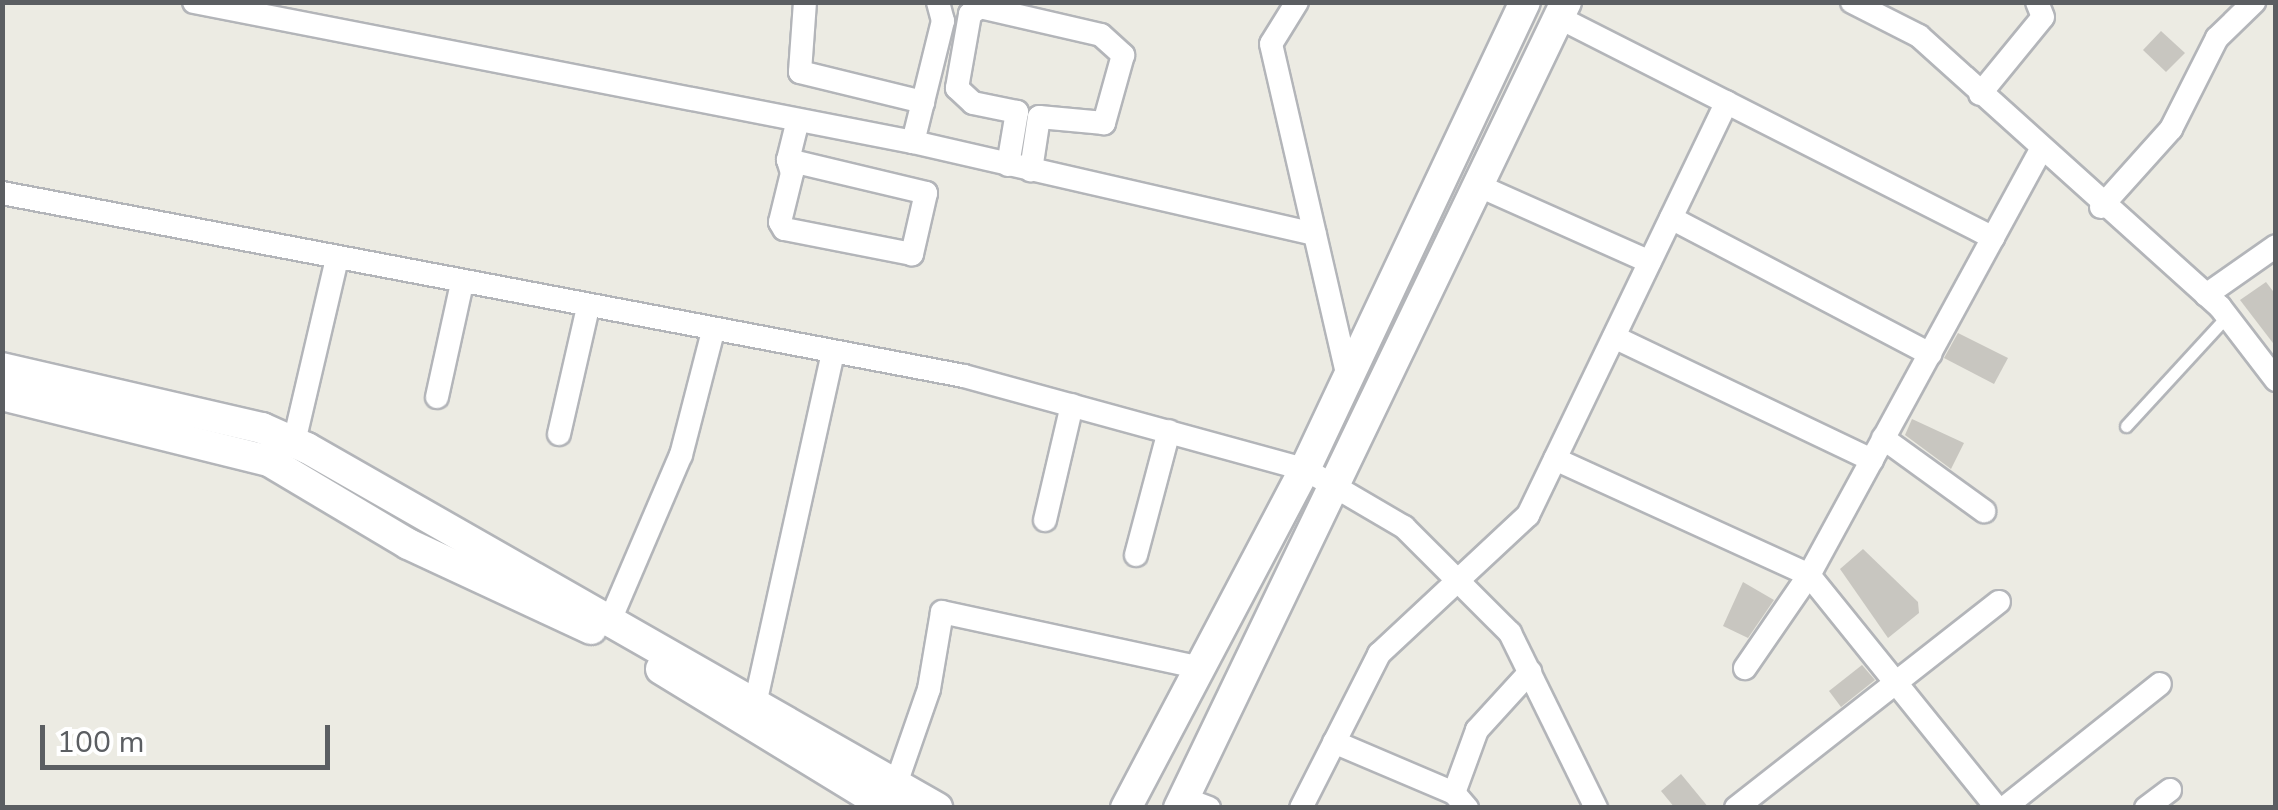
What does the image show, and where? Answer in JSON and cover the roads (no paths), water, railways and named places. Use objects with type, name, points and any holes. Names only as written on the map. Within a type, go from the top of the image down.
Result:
[{"type":"street","points":[[194,2],[913,142],[1315,234]]},
{"type":"street","points":[[805,2],[800,72],[923,102]]},
{"type":"street","points":[[913,142],[943,21],[938,2]]},
{"type":"street","points":[[1298,2],[1271,44],[1348,376]]},
{"type":"street","points":[[1126,808],[1304,468],[1524,2]]},
{"type":"street","points":[[1852,2],[1919,36],[2101,208],[2206,295],[2276,380]]},
{"type":"street","points":[[1980,94],[2043,17],[2037,2]]},
{"type":"street","points":[[2101,208],[2171,129],[2216,38],[2254,2]]},
{"type":"street","points":[[980,7],[1101,35],[1122,49],[1104,123],[1028,114],[973,103],[957,88],[970,14],[980,7]]},
{"type":"street","points":[[1148,766],[1191,798],[1562,10],[1727,102],[1993,238]]},
{"type":"street","points":[[1301,808],[1379,654],[1528,515],[1727,102]]},
{"type":"street","points":[[1020,168],[1028,114]]},
{"type":"street","points":[[788,160],[926,194],[912,254],[784,228],[788,160],[798,120]]},
{"type":"street","points":[[1745,668],[1809,574],[2040,152]]},
{"type":"street","points":[[1478,185],[1650,262]]},
{"type":"street","points":[[2,193],[833,352],[1072,405],[1304,468],[1339,484],[1460,577],[1510,633],[1596,808]]},
{"type":"street","points":[[1671,218],[1930,354]]},
{"type":"street","points":[[2206,295],[2276,246]]},
{"type":"street","points":[[294,442],[336,258]]},
{"type":"street","points":[[437,397],[462,282]]},
{"type":"street","points":[[559,434],[588,306]]},
{"type":"street","points":[[611,618],[681,454],[713,330]]},
{"type":"street","points":[[1614,337],[1872,460]]},
{"type":"street","points":[[756,700],[833,352]]},
{"type":"street","points":[[2,368],[294,442],[756,700],[893,794]]},
{"type":"street","points":[[2,395],[269,461],[408,544],[648,661],[893,794],[936,808]]},
{"type":"street","points":[[1045,520],[1072,405]]},
{"type":"street","points":[[1136,555],[1169,431]]},
{"type":"street","points":[[1884,438],[1984,511]]},
{"type":"street","points":[[1555,459],[1809,574],[1898,688],[2001,808],[2160,684]]},
{"type":"street","points":[[1736,808],[1898,688],[1999,602]]},
{"type":"street","points":[[893,794],[930,689],[942,612],[1201,668]]},
{"type":"street","points":[[1334,742],[1460,800],[1477,730],[1530,672]]},
{"type":"street","points":[[2146,808],[2170,790]]},
{"type":"lane","points":[[2126,426],[2227,316]]}]
